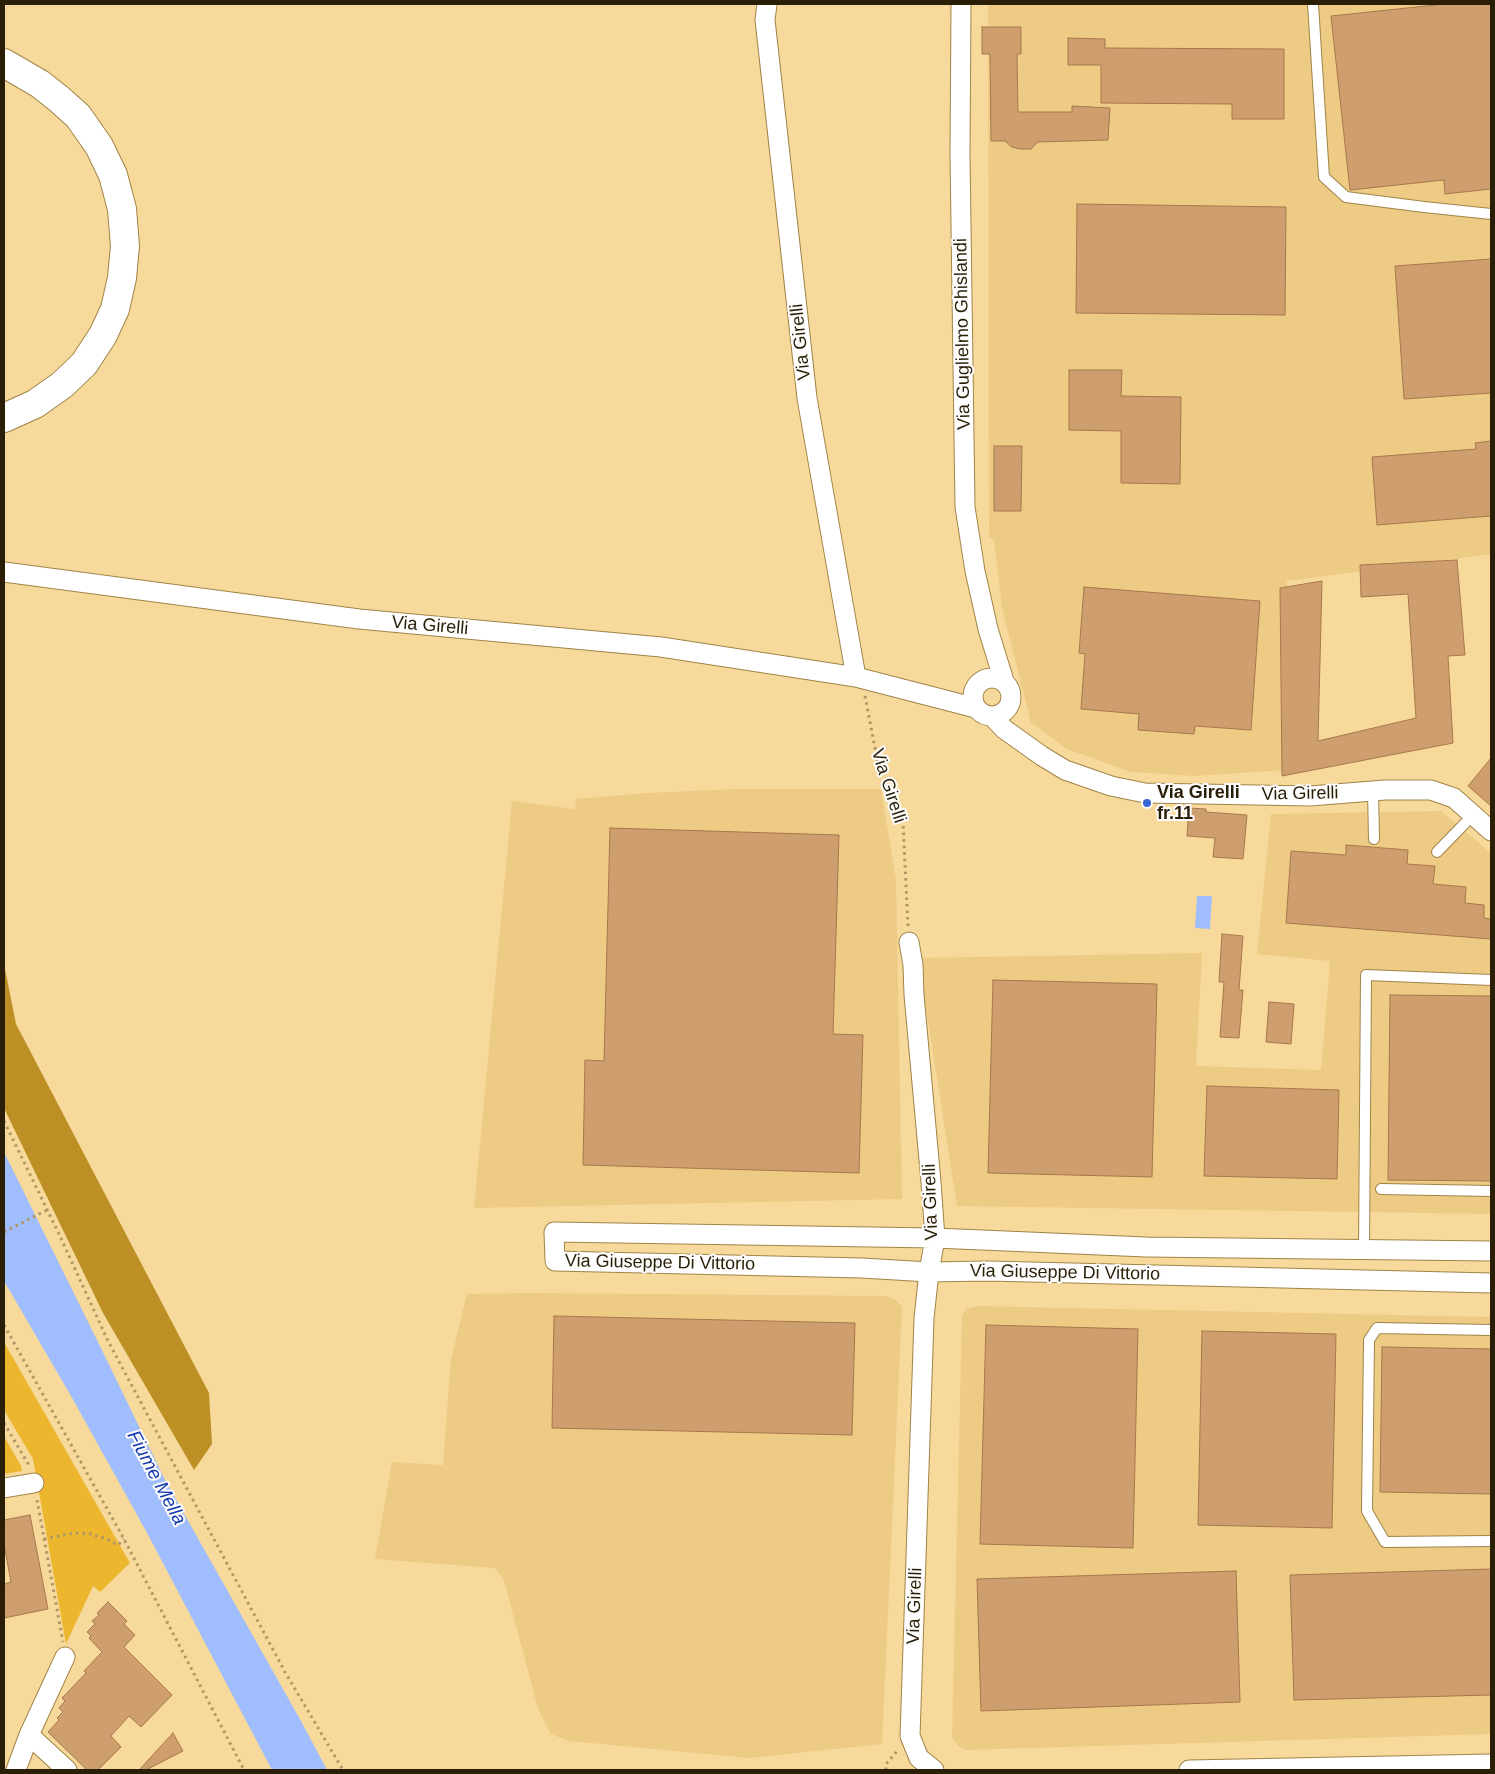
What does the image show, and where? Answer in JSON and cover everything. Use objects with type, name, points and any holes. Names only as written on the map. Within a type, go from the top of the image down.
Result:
[{"type":"highway","points":[[4,63],[40,84],[78,116],[99,146],[113,175],[122,209],[126,246],[122,278],[115,309],[104,335],[84,364],[62,385],[42,399],[4,418]]},
{"type":"highway","points":[[4,76],[40,84]]},
{"type":"street","name":"Via Girelli","points":[[767,4],[765,20],[807,398],[856,677]]},
{"type":"street","name":"Via Guglielmo Ghislandi","points":[[955,4],[961,37]]},
{"type":"street","name":"Via Guglielmo Ghislandi","points":[[961,4],[960,154],[965,507],[975,571],[988,629],[1004,681]]},
{"type":"street","name":"Via Girelli","points":[[4,572],[359,619],[661,647],[856,677],[984,712],[1004,729],[1065,770],[1110,786],[1145,793],[1310,796],[1374,791],[1431,790],[1454,798],[1491,831]]},
{"type":"street","name":"Via Guglielmo Ghislandi","points":[[980,681],[988,629]]},
{"type":"street","points":[[1004,681],[996,678],[987,678],[980,681],[974,690],[973,699],[984,712],[999,716],[1010,705]]},
{"type":"street","name":"Via Girelli","points":[[1004,681],[1012,698],[1010,705],[1017,722],[1042,756]]},
{"type":"street","name":"Via Girelli","points":[[909,942],[913,965],[934,1238],[924,1318],[910,1736],[919,1758],[934,1770]]},
{"type":"street","name":"Via Giuseppe Di Vittorio","points":[[1491,1251],[1146,1248],[934,1238],[554,1232],[555,1261],[862,1268],[929,1272],[988,1270],[1491,1283]]},
{"type":"street","points":[[4,1488],[34,1482]]},
{"type":"street","points":[[16,1770],[29,1735],[65,1656]]},
{"type":"street","points":[[29,1735],[67,1770]]},
{"type":"street","points":[[1189,1770],[1491,1764]]},
{"type":"lane","points":[[1313,4],[1324,177],[1346,197],[1491,214]]},
{"type":"lane","points":[[1374,791],[1374,839]]},
{"type":"lane","points":[[1437,852],[1473,816]]},
{"type":"lane","points":[[1364,1250],[1366,975],[1491,980]]},
{"type":"lane","points":[[1381,1189],[1491,1191]]},
{"type":"lane","points":[[1491,1330],[1377,1328],[1369,1340],[1367,1511],[1385,1542],[1491,1541]]},
{"type":"path","name":"Via Girelli","points":[[856,677],[864,696],[878,763],[897,804],[902,823],[909,942]]},
{"type":"path","points":[[4,1122],[108,1341],[285,1672],[343,1770]]},
{"type":"path","points":[[4,1232],[47,1210]]},
{"type":"path","points":[[4,1325],[124,1539],[244,1770]]},
{"type":"path","points":[[4,1423],[29,1465],[34,1482],[65,1656]]},
{"type":"path","points":[[44,1539],[75,1533],[91,1534],[118,1545],[124,1539]]},
{"type":"shaded area","points":[[988,4],[1491,4],[1491,554],[1287,581],[1286,770],[1194,776],[1131,772],[1067,749],[1031,723],[1002,608],[994,539],[989,538]]},
{"type":"shaded area","points":[[737,789],[881,789],[896,879],[902,1199],[474,1208],[512,801],[575,809],[576,799],[647,793]]},
{"type":"shaded area","points":[[1441,811],[1491,853],[1491,1214],[957,1206],[918,958],[1202,953],[1196,1066],[1321,1070],[1330,961],[1257,954],[1271,814]]},
{"type":"shaded area","points":[[4,964],[16,1024],[209,1393],[212,1444],[194,1470],[103,1313],[4,1108]]},
{"type":"shaded area","points":[[467,1294],[886,1296],[896,1300],[902,1307],[882,1744],[749,1758],[569,1741],[551,1734],[538,1709],[504,1580],[495,1568],[375,1559],[392,1462],[443,1465],[451,1359]]},
{"type":"shaded area","points":[[977,1306],[1491,1317],[1491,1734],[966,1750],[958,1746],[952,1737],[962,1316],[966,1309]]},
{"type":"shaded area","points":[[4,1342],[130,1563],[100,1592],[93,1586],[66,1644],[33,1459],[4,1410]]},
{"type":"shaded area","points":[[4,1436],[21,1466],[22,1471],[4,1474]]},
{"type":"water","points":[[1197,896],[1212,896],[1210,929],[1195,928]]},
{"type":"water","name":"Fiume Mella","points":[[4,1152],[165,1480],[327,1770],[272,1770],[146,1531],[4,1281]]},
{"type":"building","points":[[1445,4],[1491,4],[1491,189],[1445,194],[1444,180],[1350,190],[1331,16]]},
{"type":"building","points":[[982,27],[1021,27],[1021,54],[1017,54],[1018,112],[1072,112],[1072,106],[1110,108],[1108,140],[1038,142],[1031,149],[1012,147],[1005,141],[991,141],[990,54],[982,54]]},
{"type":"building","points":[[1068,38],[1105,39],[1105,48],[1284,49],[1284,119],[1232,119],[1232,104],[1101,103],[1101,65],[1068,65]]},
{"type":"building","points":[[1077,204],[1286,207],[1285,315],[1076,313]]},
{"type":"building","points":[[1491,259],[1491,393],[1404,399],[1395,266]]},
{"type":"building","points":[[1069,370],[1122,370],[1121,396],[1181,397],[1180,484],[1121,483],[1121,431],[1069,430]]},
{"type":"building","points":[[1491,441],[1491,516],[1377,525],[1372,457],[1476,449],[1475,443]]},
{"type":"building","points":[[994,446],[1022,446],[1021,511],[994,511]]},
{"type":"building","points":[[1457,560],[1465,655],[1448,656],[1453,743],[1282,776],[1280,588],[1322,581],[1318,741],[1416,718],[1408,594],[1361,597],[1360,565]]},
{"type":"building","points":[[1084,587],[1260,601],[1251,730],[1195,726],[1194,734],[1138,730],[1139,714],[1081,709],[1085,654],[1079,653]]},
{"type":"building","points":[[1491,758],[1491,806],[1468,786]]},
{"type":"building","points":[[1189,808],[1206,809],[1206,812],[1247,815],[1243,859],[1213,857],[1215,838],[1187,836]]},
{"type":"building","points":[[610,828],[839,835],[833,1034],[863,1035],[859,1173],[583,1165],[585,1060],[604,1061]]},
{"type":"building","points":[[1346,845],[1408,850],[1407,864],[1435,866],[1433,884],[1466,887],[1465,903],[1484,905],[1484,918],[1491,919],[1491,939],[1286,923],[1291,851],[1346,855]]},
{"type":"building","points":[[1222,934],[1243,936],[1239,990],[1243,990],[1239,1038],[1220,1037],[1224,982],[1219,982]]},
{"type":"building","points":[[993,980],[1157,984],[1152,1177],[988,1173]]},
{"type":"building","points":[[1390,995],[1491,996],[1491,1181],[1388,1180]]},
{"type":"building","points":[[1269,1002],[1294,1004],[1291,1044],[1266,1042]]},
{"type":"building","points":[[1207,1086],[1339,1090],[1337,1179],[1204,1176]]},
{"type":"building","points":[[554,1316],[855,1323],[852,1435],[552,1428]]},
{"type":"building","points":[[986,1325],[1138,1329],[1133,1548],[980,1544]]},
{"type":"building","points":[[1202,1331],[1336,1334],[1332,1528],[1198,1525]]},
{"type":"building","points":[[1382,1347],[1491,1349],[1491,1494],[1380,1492]]},
{"type":"building","points":[[30,1515],[48,1609],[4,1618],[4,1584],[11,1582],[4,1544],[4,1520]]},
{"type":"building","points":[[1491,1569],[1491,1695],[1294,1700],[1290,1575]]},
{"type":"building","points":[[1236,1571],[1240,1702],[981,1711],[977,1579]]},
{"type":"building","points":[[108,1602],[127,1621],[124,1624],[135,1635],[124,1647],[172,1695],[141,1727],[129,1716],[111,1736],[121,1747],[98,1770],[87,1770],[48,1732],[59,1720],[57,1718],[63,1712],[59,1708],[65,1701],[62,1698],[86,1673],[84,1671],[102,1652],[89,1638],[91,1636],[87,1632],[95,1624],[92,1621],[99,1615],[97,1613]]},
{"type":"building","points":[[173,1733],[183,1751],[146,1770],[139,1770]]},
{"type":"place","name":"Via Girelli fr.11","points":[[1147,803]]}]
